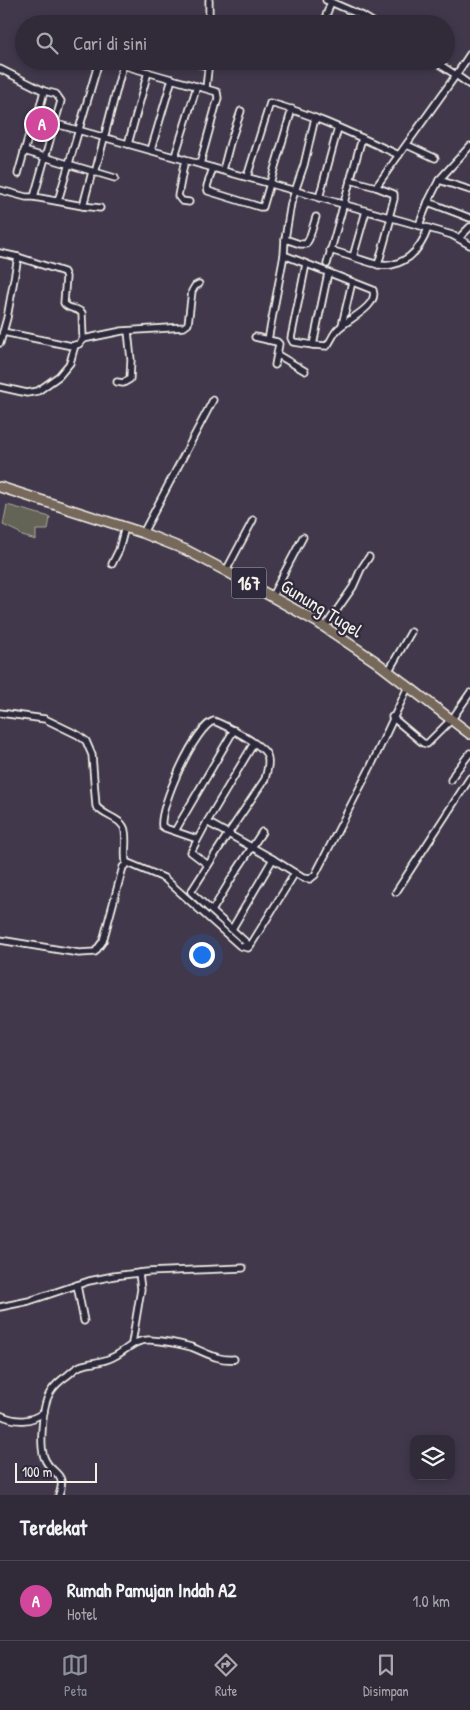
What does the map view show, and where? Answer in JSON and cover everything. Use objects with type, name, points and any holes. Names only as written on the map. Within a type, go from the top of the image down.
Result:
[{"type":"main road","name":"Gunung Tugel","points":[[0,487],[143,532],[186,550],[226,571],[325,628],[408,686],[470,734]]},
{"type":"street","points":[[209,0],[209,15]]},
{"type":"street","points":[[326,15],[329,1],[361,15]]},
{"type":"street","points":[[376,187],[470,54]]},
{"type":"street","points":[[0,69],[44,91],[56,94],[60,98],[55,124],[34,197]]},
{"type":"street","points":[[58,201],[96,70]]},
{"type":"street","points":[[83,206],[104,138],[122,70]]},
{"type":"street","points":[[141,70],[216,91],[218,95],[200,164]]},
{"type":"street","points":[[206,88],[208,70]]},
{"type":"street","points":[[448,70],[470,85]]},
{"type":"street","points":[[128,144],[148,72]]},
{"type":"street","points":[[151,150],[172,79]]},
{"type":"street","points":[[175,156],[197,86]]},
{"type":"street","points":[[18,174],[44,91]]},
{"type":"street","points":[[247,177],[270,103],[315,118],[399,155]]},
{"type":"street","points":[[213,168],[207,186],[208,192],[260,207],[265,205],[292,109]]},
{"type":"street","points":[[223,170],[241,111]]},
{"type":"street","points":[[38,114],[39,118],[78,131],[175,156],[428,228],[459,238],[470,245]]},
{"type":"street","points":[[268,340],[295,191],[304,165],[315,118]]},
{"type":"street","points":[[319,198],[338,128]]},
{"type":"street","points":[[327,264],[362,138]]},
{"type":"street","points":[[407,145],[435,158]]},
{"type":"street","points":[[419,226],[439,180],[470,146]]},
{"type":"street","points":[[24,151],[69,166],[115,178]]},
{"type":"street","points":[[185,159],[178,196],[182,201],[188,202]]},
{"type":"street","points":[[350,180],[394,194],[378,265]]},
{"type":"street","points":[[439,180],[470,190]]},
{"type":"street","points":[[0,190],[26,197],[100,208]]},
{"type":"street","points":[[428,202],[470,218]]},
{"type":"street","points":[[353,257],[366,211]]},
{"type":"street","points":[[285,239],[303,245],[306,244],[316,217]]},
{"type":"street","points":[[459,238],[470,227]]},
{"type":"street","points":[[330,250],[378,265],[393,266],[399,264],[421,246],[428,228]]},
{"type":"street","points":[[0,253],[64,272],[66,277],[64,303],[65,306],[82,312],[84,339]]},
{"type":"street","points":[[284,255],[373,290],[374,299],[369,306],[336,330],[328,346],[293,342],[290,338],[306,264]]},
{"type":"street","points":[[0,343],[7,318],[18,257]]},
{"type":"street","points":[[313,345],[328,273]]},
{"type":"street","points":[[342,325],[352,282]]},
{"type":"street","points":[[3,332],[64,345],[75,345],[84,339],[128,331],[186,326],[188,324],[192,291],[199,284]]},
{"type":"street","points":[[0,316],[7,318]]},
{"type":"street","points":[[117,382],[123,383],[130,379],[131,360],[128,331]]},
{"type":"street","points":[[255,337],[279,344],[275,365]]},
{"type":"street","points":[[0,386],[27,393],[38,391],[59,376],[70,363],[75,345]]},
{"type":"street","points":[[278,355],[305,371]]},
{"type":"street","points":[[143,532],[213,400]]},
{"type":"street","points":[[226,571],[253,520]]},
{"type":"street","points":[[112,564],[119,550],[125,527]]},
{"type":"street","points":[[272,596],[303,538]]},
{"type":"street","points":[[325,628],[353,587],[369,557]]},
{"type":"street","points":[[388,672],[411,632]]},
{"type":"street","points":[[207,822],[307,879],[315,875],[408,686]]},
{"type":"street","points":[[392,718],[425,744],[452,719],[470,693]]},
{"type":"street","points":[[0,713],[45,719],[78,735],[86,741],[92,755],[96,806],[105,815],[122,824],[125,829],[126,863],[123,867],[103,941],[95,952],[78,953],[0,940]]},
{"type":"street","points":[[197,839],[162,826],[162,817],[174,780],[202,730],[210,721],[214,721],[234,730],[266,752],[268,756],[268,770],[265,778],[191,892],[250,946]]},
{"type":"street","points":[[175,831],[234,730]]},
{"type":"street","points":[[208,865],[191,852],[254,743]]},
{"type":"street","points":[[452,780],[455,772],[470,753]]},
{"type":"street","points":[[396,892],[470,778]]},
{"type":"street","points":[[212,911],[251,846],[262,832]]},
{"type":"street","points":[[232,929],[273,859]]},
{"type":"street","points":[[126,863],[134,864],[164,878],[240,946],[245,948],[250,946],[295,873]]},
{"type":"street","points":[[0,1307],[29,1302],[77,1285],[106,1278],[139,1274],[243,1268]]},
{"type":"street","points":[[132,1343],[141,1289],[139,1274]]},
{"type":"street","points":[[77,1285],[84,1322]]},
{"type":"street","points":[[59,1495],[62,1479],[59,1474],[49,1467],[43,1455],[44,1412],[50,1390],[79,1366],[105,1361],[114,1357],[132,1343],[148,1340],[175,1343],[219,1358],[234,1359]]},
{"type":"street","points":[[0,1415],[14,1420],[26,1421],[36,1418],[44,1412]]},
{"type":"green space","points":[[7,505],[50,517],[48,530],[36,530],[36,540],[22,536],[3,525]]},
{"type":"place","name":"Rumah Pamujan Indah A2","points":[[42,124]]}]
